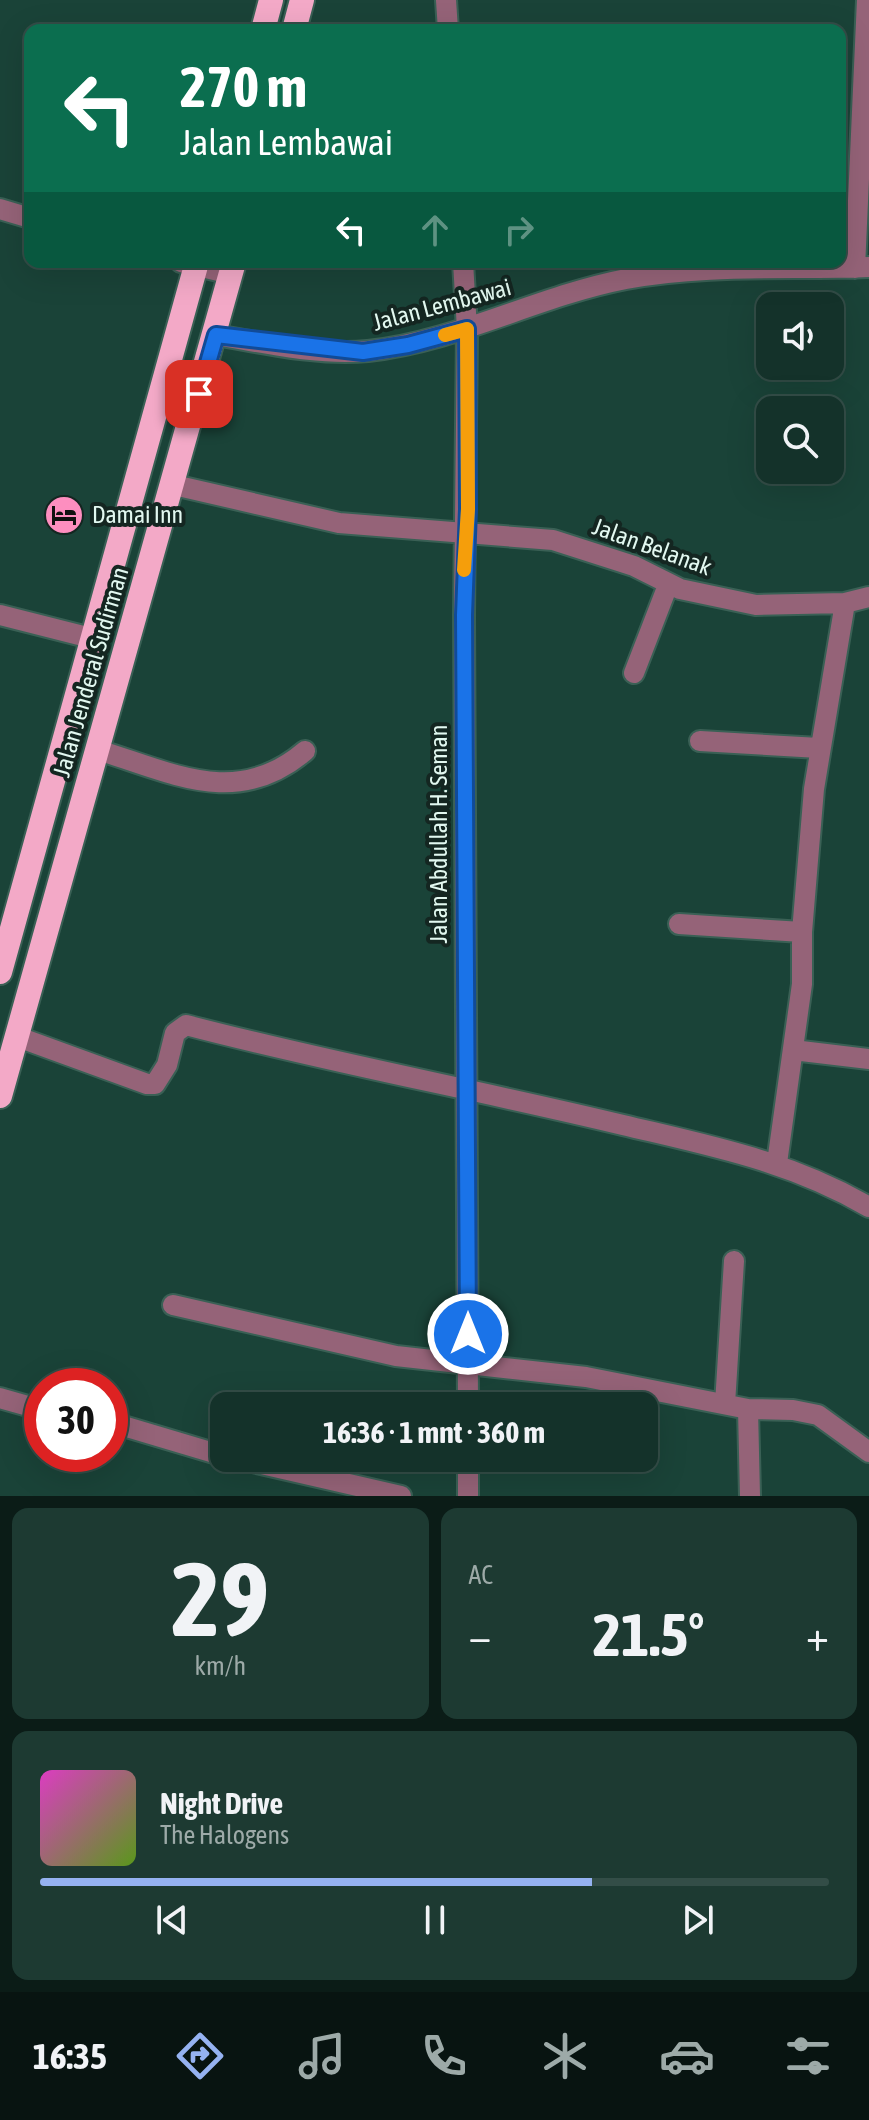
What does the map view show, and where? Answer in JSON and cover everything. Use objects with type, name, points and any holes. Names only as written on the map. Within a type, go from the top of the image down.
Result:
[{"type":"highway","points":[[265,24],[271,0]]},
{"type":"highway","points":[[296,24],[302,0]]},
{"type":"highway","name":"Jalan Jenderal Sudirman","points":[[0,972],[191,268]]},
{"type":"highway","name":"Jalan Jenderal Sudirman","points":[[0,1096],[174,485],[232,268]]},
{"type":"street","points":[[446,0],[448,24]]},
{"type":"street","points":[[862,268],[867,0]]},
{"type":"street","points":[[0,209],[24,216]]},
{"type":"street","name":"Jalan Abdullah H. Seman","points":[[463,268],[467,329],[468,1392]]},
{"type":"street","name":"Jalan Lembawai","points":[[216,335],[363,352],[408,345],[467,329],[625,279],[732,271],[862,268]]},
{"type":"street","name":"Jalan Belanak","points":[[174,485],[339,523],[553,540],[634,566],[668,585],[756,605],[845,603],[869,597]]},
{"type":"street","points":[[634,673],[668,585]]},
{"type":"street","points":[[777,1163],[802,984],[802,932],[819,748],[845,603]]},
{"type":"street","points":[[0,615],[91,638]]},
{"type":"street","points":[[700,741],[819,748]]},
{"type":"street","points":[[98,750],[188,778],[225,784],[258,780],[284,769],[305,751]]},
{"type":"street","points":[[679,924],[802,932]]},
{"type":"street","points":[[18,1037],[147,1084],[155,1084],[161,1078],[175,1033],[186,1025],[323,1061],[467,1087],[777,1163],[869,1207]]},
{"type":"street","points":[[793,1050],[869,1059]]},
{"type":"street","points":[[725,1404],[734,1261]]},
{"type":"street","points":[[173,1305],[396,1356],[586,1377],[748,1409],[793,1410],[818,1415],[869,1452]]},
{"type":"street","points":[[0,1398],[24,1405]]},
{"type":"street","points":[[748,1409],[750,1496]]},
{"type":"street","points":[[128,1427],[210,1452]]},
{"type":"street","points":[[296,1472],[401,1496]]},
{"type":"street","points":[[468,1472],[468,1496]]},
{"type":"slow traffic","points":[[445,335],[467,329],[468,509],[464,570]]},
{"type":"place","name":"Damai Inn","points":[[64,515]]},
{"type":"route","points":[[199,394],[216,335],[363,352],[408,345],[467,329],[468,509],[464,615],[468,1334]]}]
